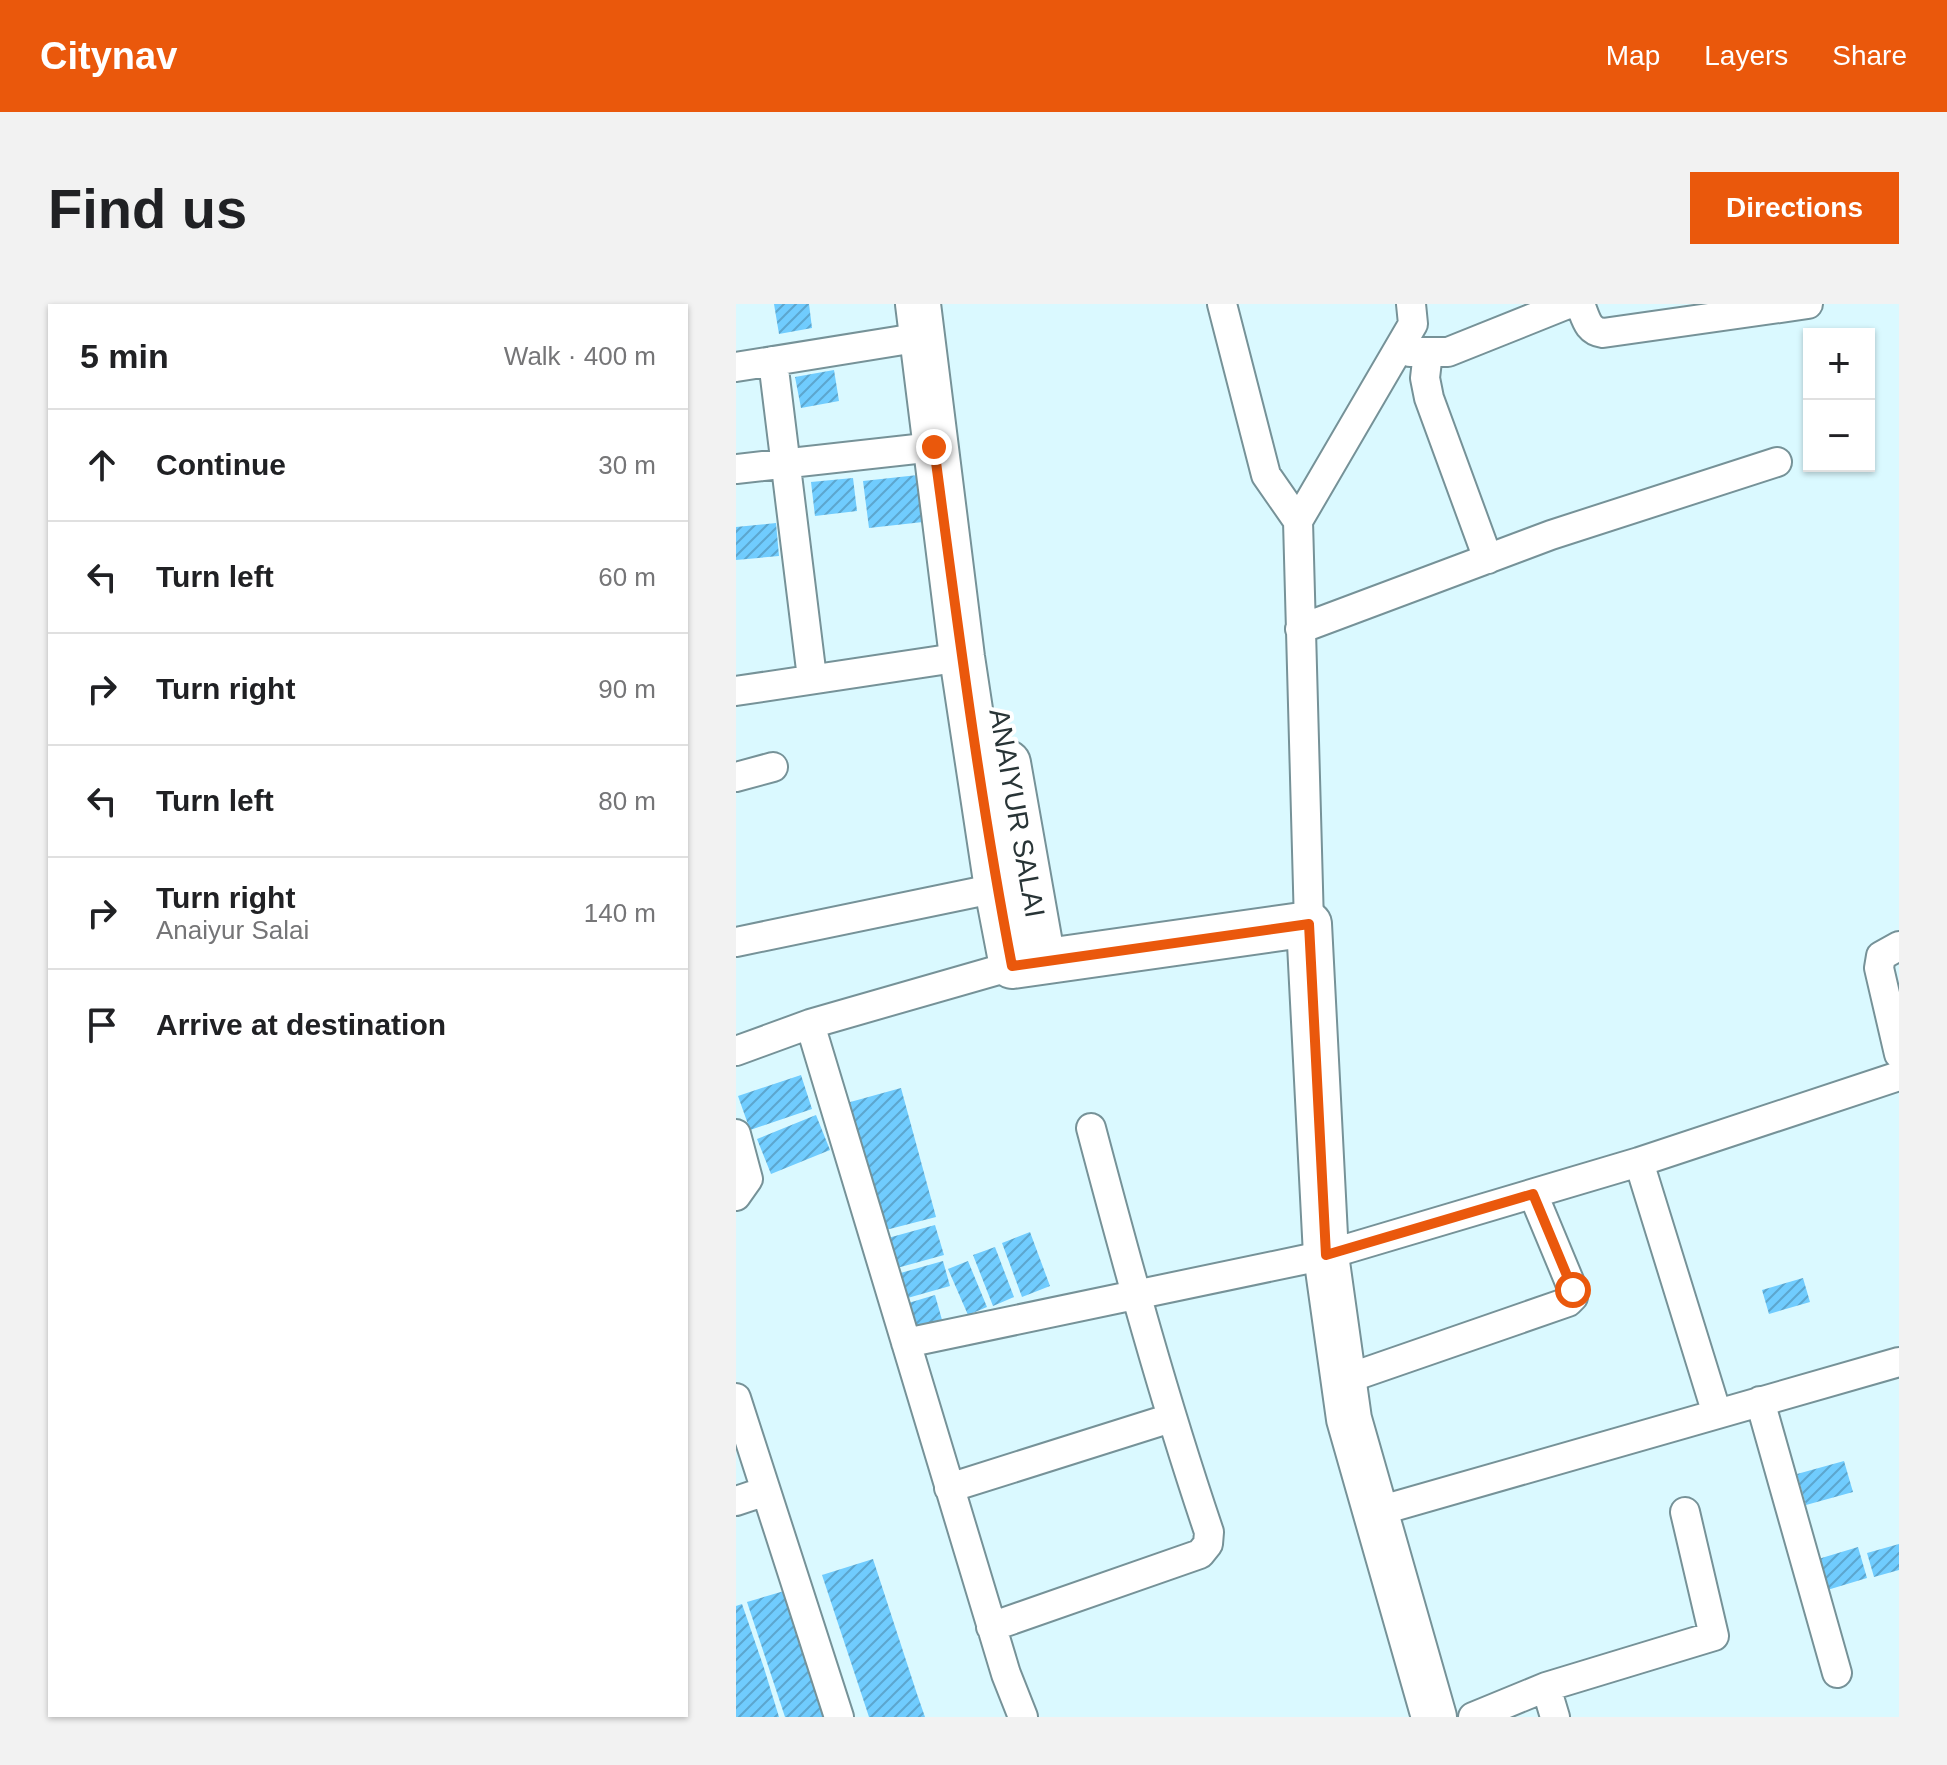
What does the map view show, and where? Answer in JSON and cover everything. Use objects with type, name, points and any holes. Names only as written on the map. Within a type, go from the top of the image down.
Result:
[{"type":"main road","name":"ANAIYUR SALAI","points":[[928,315],[934,447],[997,888],[1028,964]]},
{"type":"main road","name":"ANAIYUR SALAI","points":[[928,315],[993,674],[1028,964]]},
{"type":"main road","points":[[1028,964],[1309,924],[1326,1255],[1349,1419],[1434,1717]]},
{"type":"street","points":[[1222,304],[1266,475],[1298,521]]},
{"type":"street","points":[[1309,924],[1298,521],[1413,324],[1411,304]]},
{"type":"street","points":[[1397,352],[1448,352],[1568,304]]},
{"type":"street","points":[[1580,304],[1590,328],[1603,333],[1808,304]]},
{"type":"street","points":[[736,367],[773,361],[928,315]]},
{"type":"street","points":[[1428,352],[1425,378],[1429,398],[1488,559]]},
{"type":"street","points":[[773,361],[812,678]]},
{"type":"street","points":[[736,469],[934,447]]},
{"type":"street","points":[[1300,629],[1551,535],[1777,462]]},
{"type":"street","points":[[736,691],[962,657]]},
{"type":"street","points":[[736,777],[773,767]]},
{"type":"street","points":[[736,942],[997,888]]},
{"type":"street","points":[[1899,946],[1881,956],[1879,968],[1899,1054]]},
{"type":"street","points":[[736,1051],[810,1024],[1028,964]]},
{"type":"street","points":[[810,1024],[991,1627],[1023,1717]]},
{"type":"street","points":[[906,1343],[1326,1255],[1639,1162],[1899,1076]]},
{"type":"street","points":[[991,1627],[1200,1554],[1208,1544],[1209,1532],[1171,1418],[1091,1128]]},
{"type":"street","points":[[736,1134],[748,1179],[736,1196]]},
{"type":"street","points":[[1639,1162],[1717,1414]]},
{"type":"street","points":[[1343,1380],[1568,1302],[1573,1297],[1573,1290],[1533,1194]]},
{"type":"street","points":[[1375,1512],[1899,1362]]},
{"type":"street","points":[[736,1398],[839,1717]]},
{"type":"street","points":[[1760,1401],[1837,1673]]},
{"type":"street","points":[[949,1488],[1171,1418]]},
{"type":"street","points":[[736,1501],[766,1491]]},
{"type":"street","points":[[1473,1717],[1546,1687],[1714,1636],[1685,1512]]},
{"type":"street","points":[[1546,1687],[1555,1717]]},
{"type":"building","points":[[774,304],[809,304],[812,328],[779,334]]},
{"type":"building","points":[[834,370],[839,401],[801,408],[795,377]]},
{"type":"building","points":[[918,475],[923,522],[869,528],[863,481]]},
{"type":"building","points":[[853,478],[857,511],[815,516],[811,482]]},
{"type":"building","points":[[776,523],[779,556],[736,560],[736,527]]},
{"type":"building","points":[[801,1075],[812,1109],[750,1130],[738,1096]]},
{"type":"building","points":[[901,1088],[936,1217],[878,1232],[843,1104]]},
{"type":"building","points":[[816,1115],[830,1150],[771,1174],[757,1139]]},
{"type":"building","points":[[935,1225],[944,1255],[897,1268],[888,1238]]},
{"type":"building","points":[[1030,1232],[1050,1286],[1022,1297],[1002,1243]]},
{"type":"building","points":[[995,1247],[1014,1297],[993,1306],[973,1255]]},
{"type":"building","points":[[943,1261],[950,1286],[904,1299],[897,1274]]},
{"type":"building","points":[[968,1261],[987,1307],[968,1315],[948,1269]]},
{"type":"building","points":[[1803,1278],[1810,1302],[1769,1314],[1762,1290]]},
{"type":"building","points":[[935,1295],[944,1327],[913,1335],[905,1304]]},
{"type":"building","points":[[1844,1461],[1853,1492],[1806,1505],[1797,1474]]},
{"type":"building","points":[[1899,1544],[1899,1570],[1874,1577],[1867,1553]]},
{"type":"building","points":[[1858,1547],[1867,1578],[1824,1591],[1815,1560]]},
{"type":"building","points":[[873,1559],[925,1717],[869,1717],[822,1575]]},
{"type":"building","points":[[791,1589],[833,1717],[785,1717],[747,1602]]},
{"type":"building","points":[[742,1604],[779,1717],[736,1717],[736,1606]]},
{"type":"route","points":[[934,447],[962,657],[1012,966],[1309,924],[1326,1255],[1533,1194],[1573,1290]]}]
